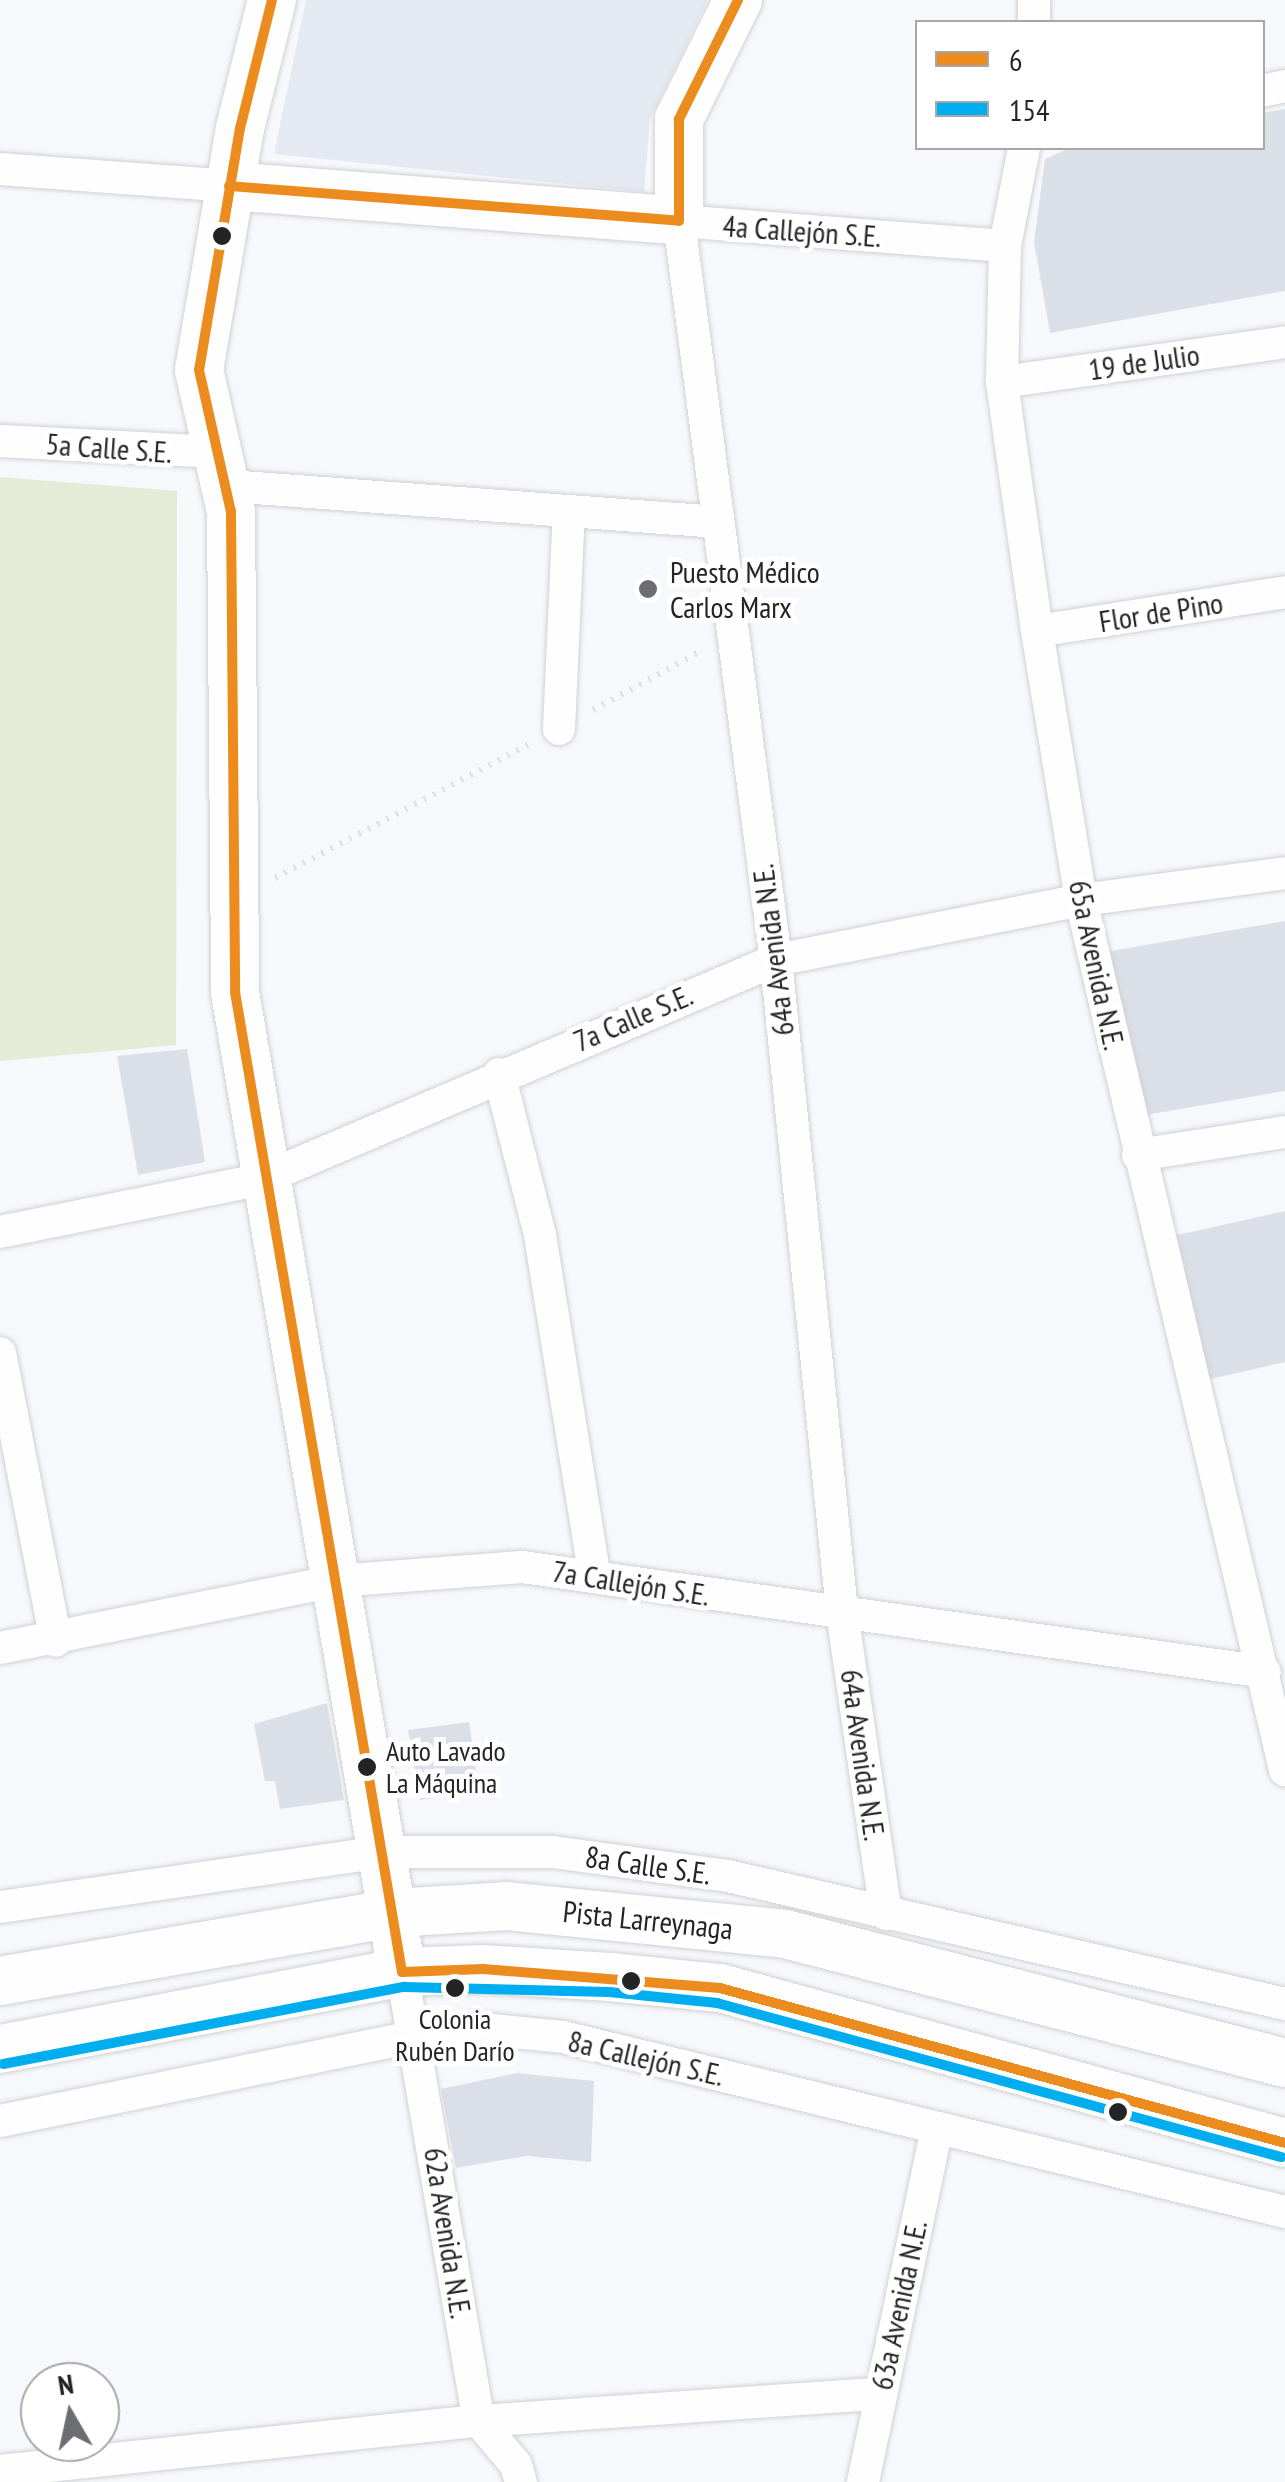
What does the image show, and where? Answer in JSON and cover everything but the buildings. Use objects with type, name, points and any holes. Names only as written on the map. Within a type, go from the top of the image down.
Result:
[{"type":"street","points":[[272,0],[229,186],[199,370],[223,469],[235,992],[262,1179],[402,1972]]},
{"type":"street","name":"64a Avenida N.E.","points":[[738,0],[679,119],[679,221],[776,960],[842,1611],[886,1914]]},
{"type":"street","name":"65a Avenida N.E.","points":[[1024,150],[1006,246],[1002,382],[1081,900],[1285,1770]]},
{"type":"street","name":"4a Callejón S.E.","points":[[0,168],[1006,246]]},
{"type":"street","name":"19 de Julio","points":[[1002,382],[1285,342]]},
{"type":"street","name":"5a Calle S.E.","points":[[0,442],[569,512],[718,522]]},
{"type":"street","points":[[559,729],[569,512]]},
{"type":"street","name":"Flor de Pino","points":[[1038,631],[1285,592]]},
{"type":"street","name":"7a Calle S.E.","points":[[0,1232],[262,1179],[499,1074],[776,960],[1081,900],[1285,872]]},
{"type":"street","points":[[499,1074],[540,1236],[594,1574]]},
{"type":"street","points":[[1138,1156],[1285,1132]]},
{"type":"street","points":[[0,1353],[56,1641]]},
{"type":"street","name":"7a Callejón S.E.","points":[[0,1648],[56,1641],[335,1581],[448,1568],[594,1574],[762,1604],[842,1611],[1265,1672]]},
{"type":"street","name":"8a Calle S.E.","points":[[0,1907],[383,1852],[553,1852],[728,1876],[1285,2004]]},
{"type":"street","name":"Pista Larreynaga","points":[[0,1981],[392,1913],[506,1906],[785,1934],[1285,2063]]},
{"type":"street","name":"Pista Larreynaga","points":[[0,2049],[402,1972],[483,1968],[720,1988],[1285,2144]]},
{"type":"street","name":"62a Avenida N.E.","points":[[402,1972],[479,2421]]},
{"type":"street","name":"8a Callejón S.E.","points":[[0,2121],[416,2036],[483,2029],[563,2036],[1285,2212]]},
{"type":"street","name":"63a Avenida N.E.","points":[[863,2482],[937,2128]]},
{"type":"street","points":[[0,2471],[479,2421],[880,2394]]},
{"type":"street","points":[[479,2421],[516,2465],[520,2482]]},
{"type":"path","points":[[234,900],[733,634]]},
{"type":"shaded area","points":[[306,0],[708,0],[650,119],[644,192],[274,154]]},
{"type":"green space","points":[[0,477],[177,491],[176,1045],[0,1061]]},
{"type":"transit line","name":"6","points":[[272,0],[240,128],[199,370],[231,512],[235,992],[402,1972],[483,1969],[720,1988],[1285,2143]]},
{"type":"transit line","name":"6","points":[[229,186],[679,221],[679,119],[738,0]]},
{"type":"transit line","name":"154","points":[[3,2064],[404,1987],[609,1992],[717,2003],[1281,2157]]},
{"type":"place","name":"Puesto Médico Carlos Marx","points":[[648,589]]},
{"type":"place","name":"Auto Lavado La Máquina","points":[[367,1767]]},
{"type":"place","name":"Colonia Rubén Darío","points":[[455,1988]]}]
